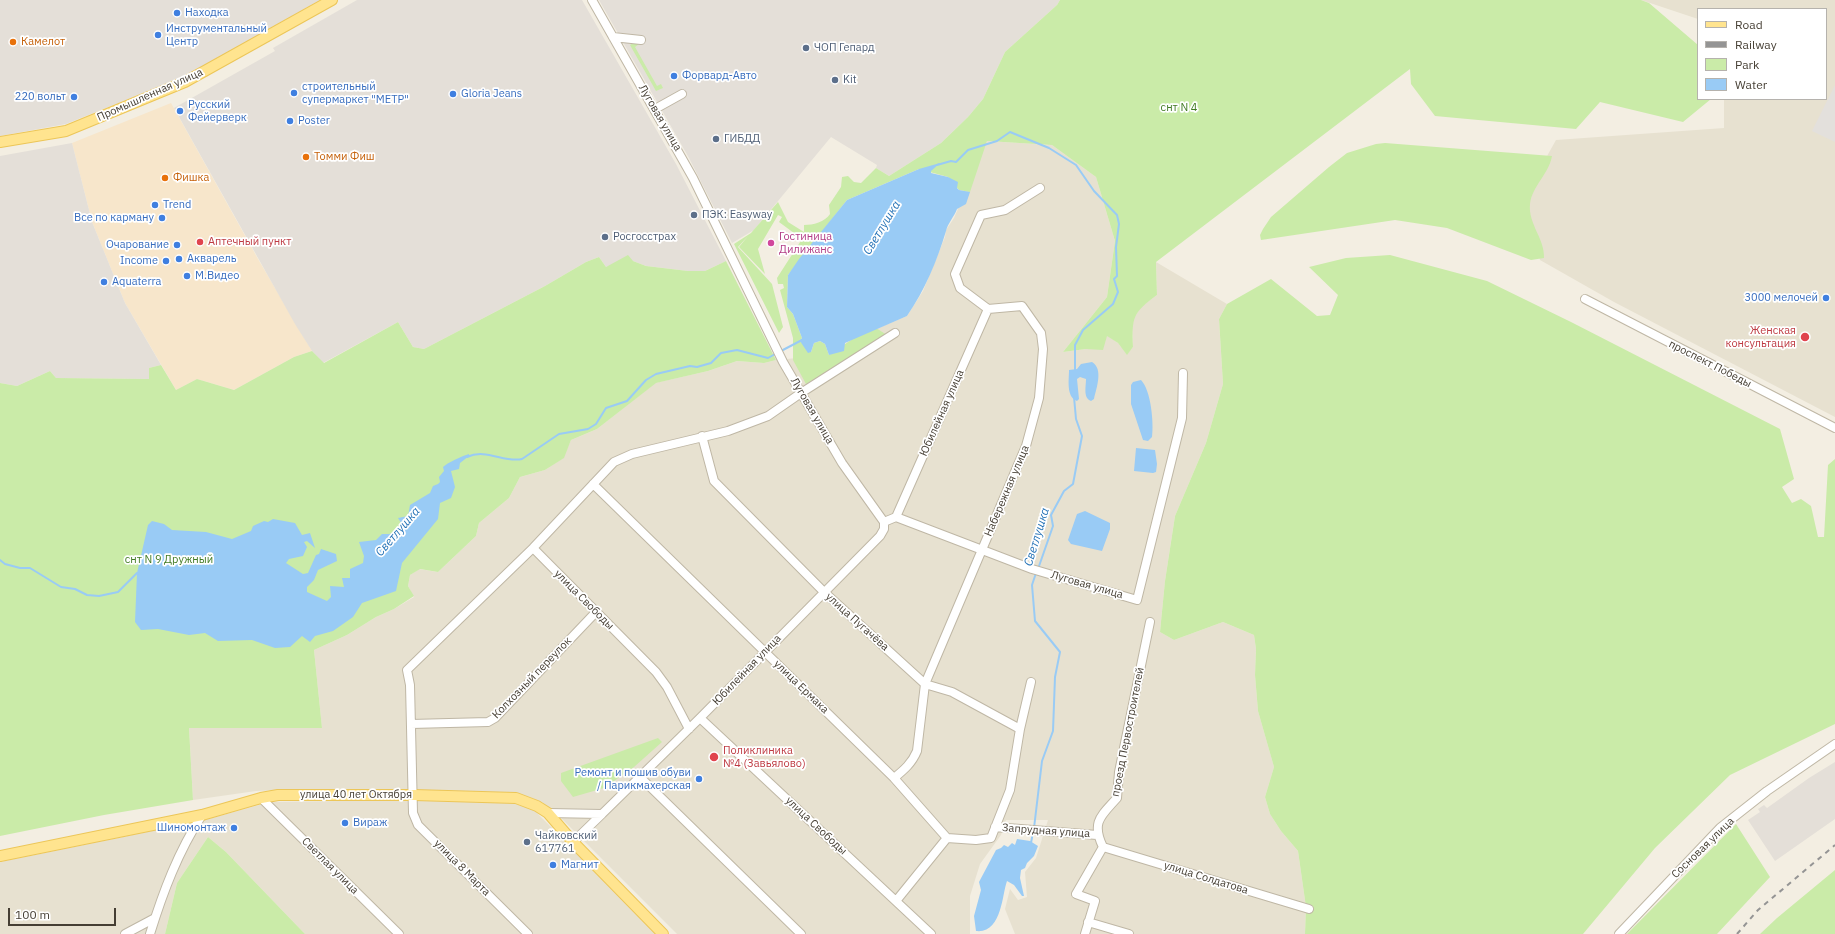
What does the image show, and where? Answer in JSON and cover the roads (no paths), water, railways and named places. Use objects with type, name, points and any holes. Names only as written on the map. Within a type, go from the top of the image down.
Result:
[{"type":"main road","name":"Промышленная улица","points":[[0,142],[66,131],[185,82],[332,0]]},
{"type":"main road","name":"улица 40 лет Октября","points":[[0,856],[202,814],[261,798],[278,795],[414,795],[516,798],[537,806],[548,813],[573,842],[663,934]]},
{"type":"street","name":"Луговая улица","points":[[592,0],[693,178],[783,362],[842,463],[884,522]]},
{"type":"street","points":[[613,37],[641,40]]},
{"type":"street","points":[[655,109],[682,94]]},
{"type":"street","points":[[988,309],[960,288],[955,274],[981,215],[1005,210],[1040,188]]},
{"type":"street","name":"проспект Победы","points":[[1585,299],[1835,428]]},
{"type":"street","name":"Набережная улица","points":[[894,778],[906,768],[914,758],[917,751],[925,684],[1026,446],[1039,398],[1044,349],[1041,333],[1022,306],[988,309]]},
{"type":"street","name":"Юбилейная улица","points":[[896,517],[988,309]]},
{"type":"street","points":[[533,548],[614,462],[632,454],[728,431],[768,416],[895,333]]},
{"type":"street","name":"Луговая улица","points":[[896,517],[1032,569],[1137,600],[1182,418],[1183,373]]},
{"type":"street","name":"улица Пугачёва","points":[[702,436],[714,481],[824,592],[925,684],[952,692],[1020,729]]},
{"type":"street","name":"улица Ермака","points":[[593,484],[894,778],[947,838]]},
{"type":"street","points":[[884,522],[896,517]]},
{"type":"street","name":"Юбилейная улица","points":[[573,842],[689,729],[880,536],[884,529],[884,522]]},
{"type":"street","name":"улица Свободы","points":[[533,548],[656,672],[667,687],[689,729]]},
{"type":"street","name":"улица 8 Марта","points":[[528,934],[418,824],[413,813],[414,795],[410,685],[407,670],[533,548]]},
{"type":"street","name":"Колхозный переулок","points":[[411,724],[488,722],[494,718],[596,612]]},
{"type":"street","name":"проезд Первостроителей","points":[[1097,835],[1099,818],[1117,798],[1118,772],[1150,622]]},
{"type":"street","points":[[896,901],[947,838],[976,840],[991,838],[1010,790],[1020,729],[1031,682]]},
{"type":"street","name":"улица Свободы","points":[[700,718],[931,934]]},
{"type":"street","name":"Сосновая улица","points":[[1619,934],[1720,828],[1768,791],[1835,744]]},
{"type":"street","points":[[640,777],[801,934]]},
{"type":"street","name":"Светлая улица","points":[[261,798],[399,934]]},
{"type":"street","points":[[548,813],[602,814]]},
{"type":"street","points":[[150,934],[159,902],[180,852],[202,814]]},
{"type":"street","name":"Запрудная улица","points":[[995,827],[1097,835]]},
{"type":"street","points":[[1085,934],[1095,901],[1076,894],[1103,847],[1097,835]]},
{"type":"street","name":"улица Солдатова","points":[[1103,847],[1309,910]]},
{"type":"street","points":[[125,934],[155,918]]},
{"type":"street","points":[[1088,922],[1129,934]]},
{"type":"water","points":[[940,163],[931,171],[931,173],[948,177],[958,182],[957,188],[959,190],[970,192],[966,204],[957,209],[948,225],[930,275],[907,316],[845,343],[844,351],[829,355],[825,344],[820,341],[814,343],[811,352],[808,353],[800,341],[802,338],[793,314],[787,307],[788,275],[799,259],[847,200],[919,169]]},
{"type":"water","points":[[1092,362],[1098,369],[1098,379],[1094,399],[1091,401],[1088,400],[1086,395],[1086,379],[1080,377],[1077,379],[1079,399],[1077,401],[1071,396],[1069,370],[1077,369],[1081,364]]},
{"type":"water","points":[[1141,380],[1147,391],[1152,415],[1152,437],[1148,441],[1143,440],[1131,404],[1131,385],[1133,382]]},
{"type":"water","points":[[1136,448],[1155,450],[1157,464],[1156,472],[1134,471]]},
{"type":"water","points":[[469,454],[469,456],[460,463],[459,469],[451,471],[455,487],[451,498],[440,503],[438,519],[402,563],[396,591],[362,603],[353,617],[333,631],[315,636],[310,642],[302,636],[290,647],[275,648],[252,640],[218,641],[205,633],[189,635],[158,629],[141,630],[135,622],[137,573],[148,525],[152,521],[164,524],[172,530],[206,532],[232,539],[251,531],[253,526],[264,521],[268,522],[273,519],[295,523],[302,535],[310,533],[315,548],[307,541],[304,542],[307,547],[303,556],[289,559],[286,563],[303,574],[308,573],[316,555],[319,554],[321,549],[336,554],[337,561],[318,570],[314,580],[307,587],[307,592],[327,601],[331,597],[330,586],[344,587],[342,578],[350,578],[350,569],[363,563],[364,556],[359,542],[376,540],[382,534],[402,531],[403,526],[398,518],[408,516],[410,505],[430,493],[433,486],[440,482],[439,477],[444,471],[443,467]]},
{"type":"water","points":[[1085,511],[1110,523],[1110,529],[1102,551],[1071,544],[1068,540],[1077,514]]},
{"type":"water","points":[[1017,839],[1030,841],[1038,846],[1034,856],[1027,863],[1025,868],[1021,870],[1020,878],[1024,896],[1022,896],[1014,885],[1007,881],[996,920],[985,930],[976,931],[974,916],[981,890],[979,882],[996,850],[1004,845],[1008,847],[1012,843],[1015,845]]},
{"type":"waterway","name":"Светлушка","points":[[937,165],[951,161],[956,162],[968,150],[997,141],[1010,132],[1049,148],[1076,165],[1094,191],[1117,215],[1119,224],[1116,247],[1117,276],[1114,279],[1118,292],[1113,304],[1083,330],[1075,345],[1075,371]]},
{"type":"waterway","name":"Светлушка","points":[[781,351],[802,340]]},
{"type":"waterway","name":"Светлушка","points":[[467,457],[481,454],[515,460],[522,459],[559,434],[588,429],[596,424],[606,408],[627,401],[646,380],[656,374],[711,363],[721,353],[737,350],[768,358],[777,353]]},
{"type":"waterway","name":"Светлушка","points":[[1038,569],[1053,526],[1051,515],[1064,491],[1073,484],[1082,436],[1076,419],[1074,397]]},
{"type":"waterway","name":"Светлушка","points":[[0,560],[5,564],[20,568],[30,568],[61,587],[75,589],[87,595],[99,596],[118,592],[137,573],[139,574]]},
{"type":"waterway","name":"Светлушка","points":[[1034,828],[1042,761],[1053,731],[1055,677],[1060,652],[1035,621],[1032,585],[1036,573]]},
{"type":"waterway","name":"Светлушка","points":[[1031,843],[1033,832]]},
{"type":"railway","points":[[1737,934],[1758,910],[1835,845]]},
{"type":"place","name":"Находка","points":[[177,13]]},
{"type":"place","name":"Инструментальный Центр","points":[[158,35]]},
{"type":"place","name":"Камелот","points":[[13,42]]},
{"type":"place","name":"ЧОП Гепард","points":[[806,48]]},
{"type":"place","name":"Форвард-Авто","points":[[674,76]]},
{"type":"place","name":"Kit","points":[[835,80]]},
{"type":"place","name":"строительный супермаркет \"МЕТР\"","points":[[294,93]]},
{"type":"place","name":"Gloria Jeans","points":[[453,94]]},
{"type":"place","name":"220 вольт","points":[[74,97]]},
{"type":"place","name":"Русский Фейерверк","points":[[180,111]]},
{"type":"place","name":"Poster","points":[[290,121]]},
{"type":"place","name":"ГИБДД","points":[[716,139]]},
{"type":"place","name":"Томми Фиш","points":[[306,157]]},
{"type":"place","name":"Фишка","points":[[165,178]]},
{"type":"place","name":"Trend","points":[[155,205]]},
{"type":"place","name":"ПЭК: Easyway","points":[[694,215]]},
{"type":"place","name":"Все по карману","points":[[162,218]]},
{"type":"place","name":"Росгосстрах","points":[[605,237]]},
{"type":"place","name":"Аптечный пункт","points":[[200,242]]},
{"type":"place","name":"Гостиница Дилижанс","points":[[771,243]]},
{"type":"place","name":"Очарование","points":[[177,245]]},
{"type":"place","name":"Акварель","points":[[179,259]]},
{"type":"place","name":"Income","points":[[166,261]]},
{"type":"place","name":"М.Видео","points":[[187,276]]},
{"type":"place","name":"Aquaterra","points":[[104,282]]},
{"type":"place","name":"3000 мелочей","points":[[1826,298]]},
{"type":"place","name":"Женская консультация","points":[[1805,337]]},
{"type":"place","name":"Поликлиника №4 (Завьялово)","points":[[714,757]]},
{"type":"place","name":"Ремонт и пошив обуви / Парикмахерская","points":[[699,779]]},
{"type":"place","name":"Вираж","points":[[345,823]]},
{"type":"place","name":"Шиномонтаж","points":[[234,828]]},
{"type":"place","name":"Чайковский 617761","points":[[527,842]]},
{"type":"place","name":"Магнит","points":[[553,865]]},
{"type":"park label","name":"снт N 4","points":[[1179,108]]},
{"type":"park label","name":"снт N 9 Дружный","points":[[169,560]]}]
